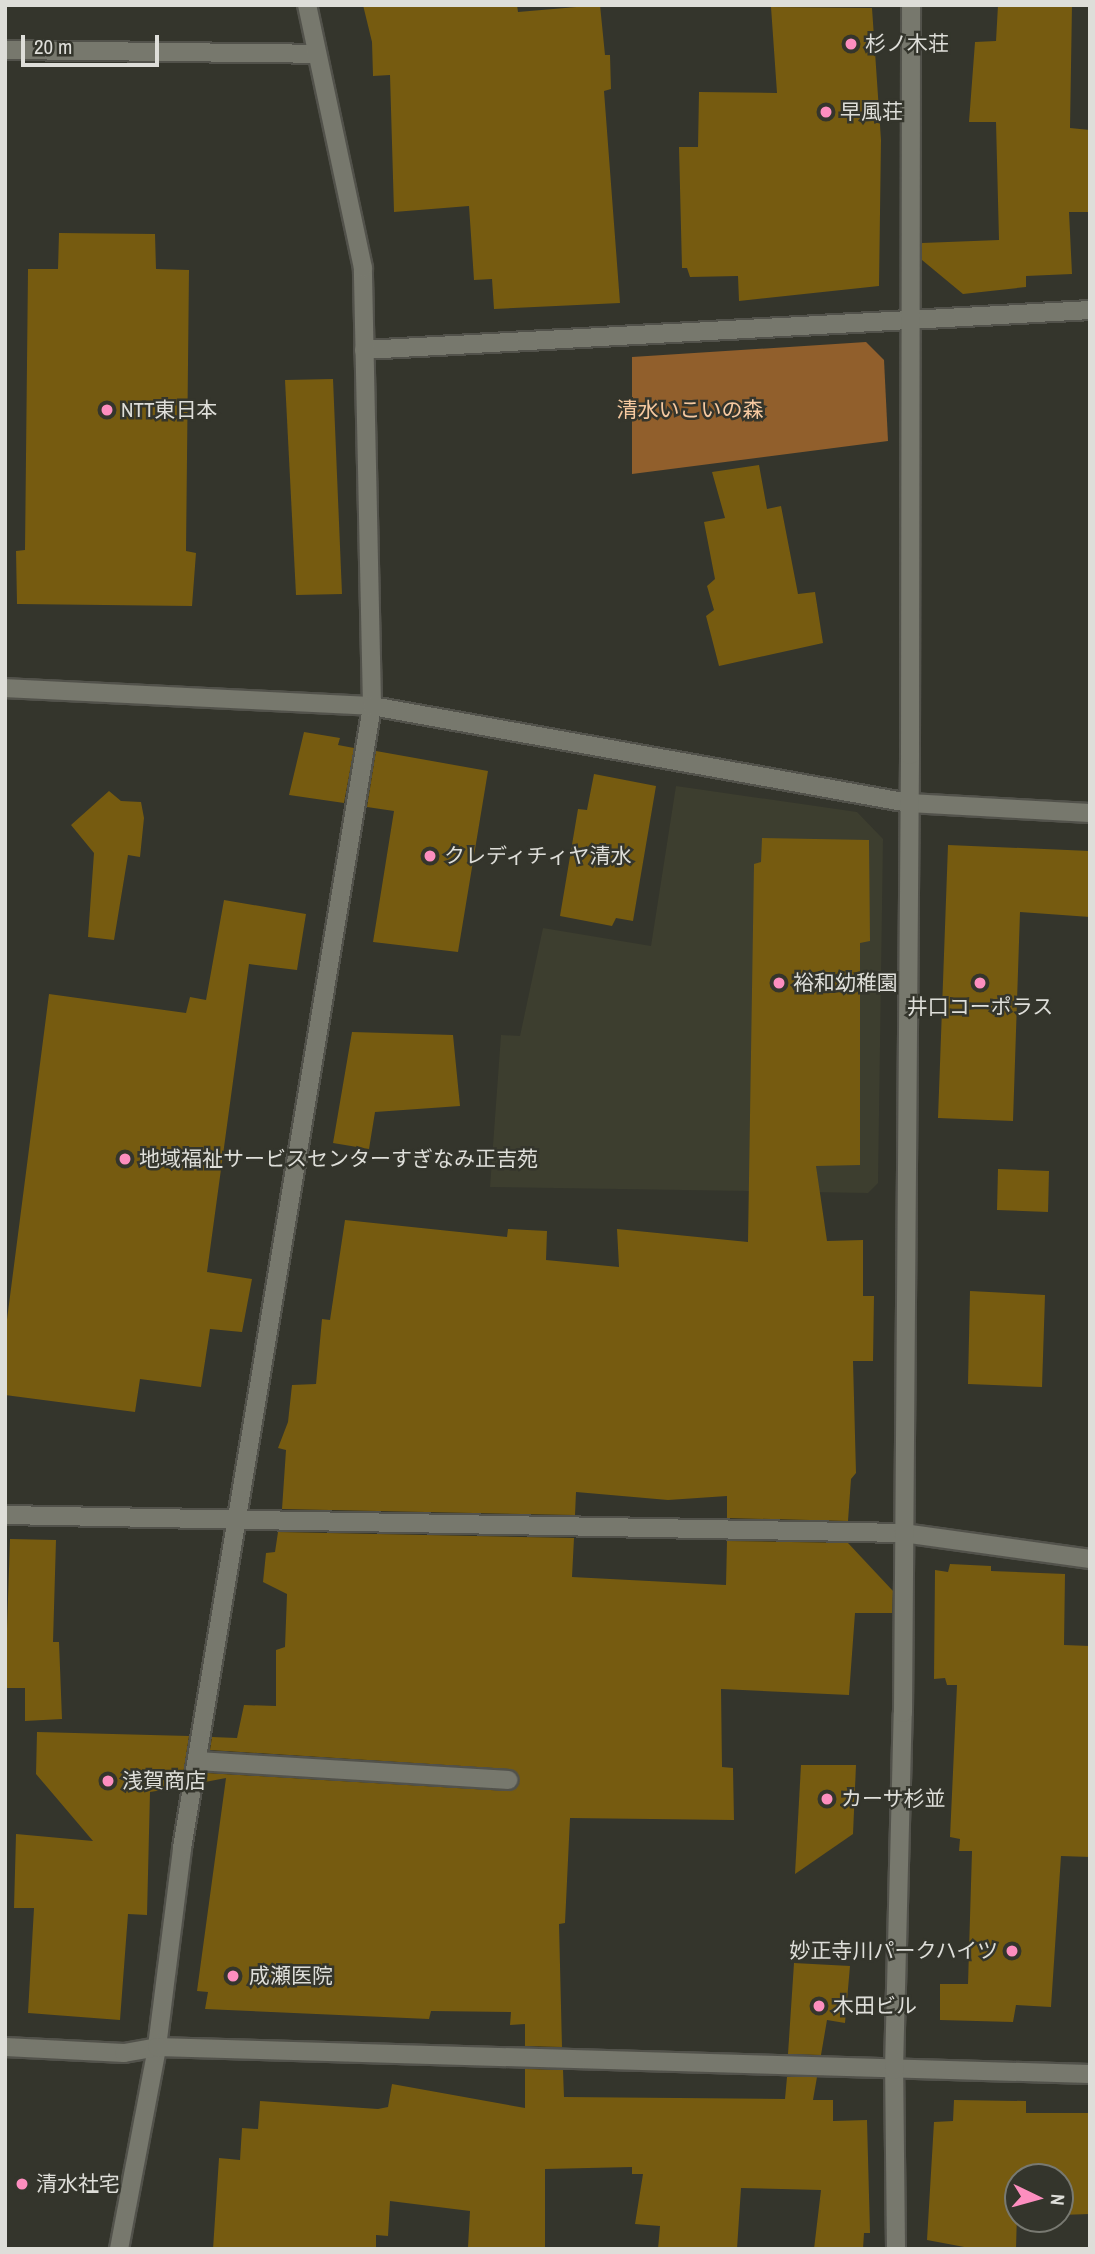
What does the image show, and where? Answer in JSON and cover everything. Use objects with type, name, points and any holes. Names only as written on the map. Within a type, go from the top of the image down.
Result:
[{"type":"street","points":[[119,2249],[157,2047],[182,1847],[372,706],[363,268],[307,5]]},
{"type":"street","points":[[896,2249],[894,2070],[903,1533],[909,803],[908,320],[911,5]]},
{"type":"street","points":[[5,50],[317,54]]},
{"type":"street","points":[[364,350],[1090,310]]},
{"type":"street","points":[[5,688],[372,706],[909,803],[1090,813]]},
{"type":"street","points":[[5,1515],[903,1533],[1090,1559]]},
{"type":"street","points":[[198,1761],[508,1780]]},
{"type":"street","points":[[5,2048],[124,2053],[157,2047],[1090,2074]]},
{"type":"shaded area","points":[[676,786],[857,812],[883,839],[878,1183],[868,1193],[490,1187],[501,1035],[520,1036],[543,928],[651,946]]},
{"type":"green space","name":"清水いこいの森","points":[[866,342],[884,360],[888,441],[632,474],[632,357]]},
{"type":"building","points":[[363,5],[517,5],[518,12],[600,5],[605,55],[610,55],[611,89],[604,91],[620,303],[494,309],[492,279],[474,280],[469,206],[394,212],[390,75],[373,76],[372,42]]},
{"type":"building","points":[[998,5],[1072,5],[1070,128],[1090,130],[1090,212],[1069,212],[1072,274],[1026,276],[1026,287],[963,294],[922,260],[922,243],[999,240],[996,122],[969,122],[975,42],[996,41]]},
{"type":"building","points":[[771,7],[872,8],[881,140],[879,286],[739,301],[738,276],[690,277],[687,268],[682,268],[679,147],[698,147],[699,92],[777,93]]},
{"type":"building","name":"NTT東日本","points":[[59,233],[155,234],[156,269],[189,270],[186,551],[196,553],[192,606],[17,604],[16,551],[25,550],[28,269],[58,269]]},
{"type":"building","points":[[333,379],[342,594],[296,595],[285,380]]},
{"type":"building","points":[[759,465],[767,509],[781,506],[798,594],[815,592],[823,643],[719,666],[706,616],[714,610],[707,586],[715,579],[704,522],[725,518],[712,472]]},
{"type":"building","points":[[304,732],[340,738],[338,745],[354,748],[344,803],[289,795]]},
{"type":"building","name":"クレディチィヤ清水","points":[[376,751],[488,771],[458,952],[373,942],[394,811],[367,807]]},
{"type":"building","points":[[594,774],[656,786],[633,921],[616,918],[612,926],[560,916],[578,809],[587,810]]},
{"type":"building","points":[[109,791],[121,801],[141,802],[144,818],[140,857],[128,855],[114,940],[88,937],[94,853],[71,825]]},
{"type":"building","points":[[762,838],[869,840],[870,941],[860,943],[860,1165],[816,1166],[827,1241],[863,1240],[863,1296],[874,1296],[873,1361],[853,1361],[856,1473],[851,1479],[848,1521],[727,1518],[727,1496],[668,1500],[576,1492],[575,1515],[282,1509],[286,1450],[278,1448],[288,1422],[292,1385],[316,1384],[322,1319],[330,1320],[345,1220],[507,1237],[508,1229],[547,1231],[546,1260],[619,1267],[617,1229],[748,1242],[754,864],[761,862]]},
{"type":"building","name":"井口コーポラス","points":[[948,845],[1090,851],[1090,917],[1020,912],[1013,1121],[938,1118]]},
{"type":"building","name":"地域福祉サービスセンターすぎなみ正吉苑","points":[[224,900],[306,914],[297,970],[249,964],[207,1272],[252,1279],[242,1332],[210,1329],[201,1387],[140,1379],[135,1412],[5,1395],[5,1335],[49,994],[186,1013],[190,997],[206,1000]]},
{"type":"building","points":[[352,1032],[453,1035],[460,1106],[375,1112],[369,1149],[333,1143]]},
{"type":"building","points":[[998,1169],[1049,1171],[1048,1212],[997,1210]]},
{"type":"building","points":[[970,1291],[1045,1295],[1042,1387],[968,1384]]},
{"type":"building","points":[[278,1532],[574,1538],[572,1577],[726,1585],[727,1541],[848,1543],[893,1591],[892,1613],[855,1613],[849,1695],[721,1689],[722,1767],[733,1768],[734,1820],[570,1818],[565,1923],[559,1924],[562,2047],[525,2046],[525,2024],[510,2025],[511,2012],[431,2011],[429,2019],[205,2009],[208,1992],[197,1991],[226,1778],[205,1782],[206,1773],[507,1791],[519,1781],[509,1769],[210,1750],[212,1737],[237,1738],[244,1705],[276,1706],[276,1650],[285,1647],[287,1594],[263,1582],[266,1553],[275,1552]]},
{"type":"building","points":[[10,1539],[56,1540],[53,1642],[59,1642],[62,1719],[25,1721],[25,1688],[5,1688]]},
{"type":"building","points":[[950,1564],[991,1566],[991,1571],[1065,1574],[1064,1645],[1090,1646],[1090,1857],[1061,1856],[1051,2007],[1016,2005],[1013,2022],[940,2020],[940,1984],[968,1984],[972,1851],[959,1851],[960,1839],[950,1837],[957,1685],[947,1685],[945,1678],[934,1679],[935,1570],[948,1572]]},
{"type":"building","points":[[37,1732],[189,1736],[181,1787],[150,1792],[147,1915],[128,1914],[120,2020],[28,2013],[34,1908],[14,1908],[16,1834],[93,1841],[36,1774]]},
{"type":"building","name":"カーサ杉並","points":[[801,1765],[856,1765],[853,1834],[795,1874]]},
{"type":"building","name":"木田ビル","points":[[794,1963],[850,1966],[845,2023],[827,2020],[821,2055],[788,2054]]},
{"type":"building","points":[[525,2069],[563,2070],[564,2097],[785,2099],[787,2077],[817,2077],[813,2100],[833,2100],[833,2121],[867,2120],[870,2233],[864,2233],[863,2249],[814,2249],[821,2190],[741,2188],[737,2249],[658,2249],[660,2226],[635,2224],[643,2174],[632,2174],[632,2167],[545,2169],[545,2249],[468,2247],[470,2211],[390,2201],[388,2236],[376,2235],[376,2249],[213,2249],[219,2158],[240,2160],[242,2128],[258,2129],[260,2101],[378,2109],[388,2107],[392,2084],[525,2108]]},
{"type":"building","points":[[954,2100],[1026,2101],[1026,2113],[1090,2113],[1090,2214],[1074,2215],[1074,2163],[1004,2163],[1004,2233],[1016,2233],[1016,2249],[975,2249],[927,2240],[934,2122],[953,2121]]},
{"type":"place","name":"杉ノ木荘","points":[[851,44]]},
{"type":"place","name":"早風荘","points":[[826,112]]},
{"type":"place","name":"NTT東日本","points":[[107,410]]},
{"type":"place","name":"クレディチィヤ清水","points":[[430,856]]},
{"type":"place","name":"裕和幼稚園","points":[[779,983]]},
{"type":"place","name":"井口コーポラス","points":[[980,983]]},
{"type":"place","name":"地域福祉サービスセンターすぎなみ正吉苑","points":[[125,1159]]},
{"type":"place","name":"浅賀商店","points":[[108,1781]]},
{"type":"place","name":"カーサ杉並","points":[[827,1799]]},
{"type":"place","name":"妙正寺川パークハイツ","points":[[1012,1951]]},
{"type":"place","name":"成瀬医院","points":[[233,1976]]},
{"type":"place","name":"木田ビル","points":[[819,2006]]},
{"type":"place","name":"清水社宅","points":[[22,2184]]}]
